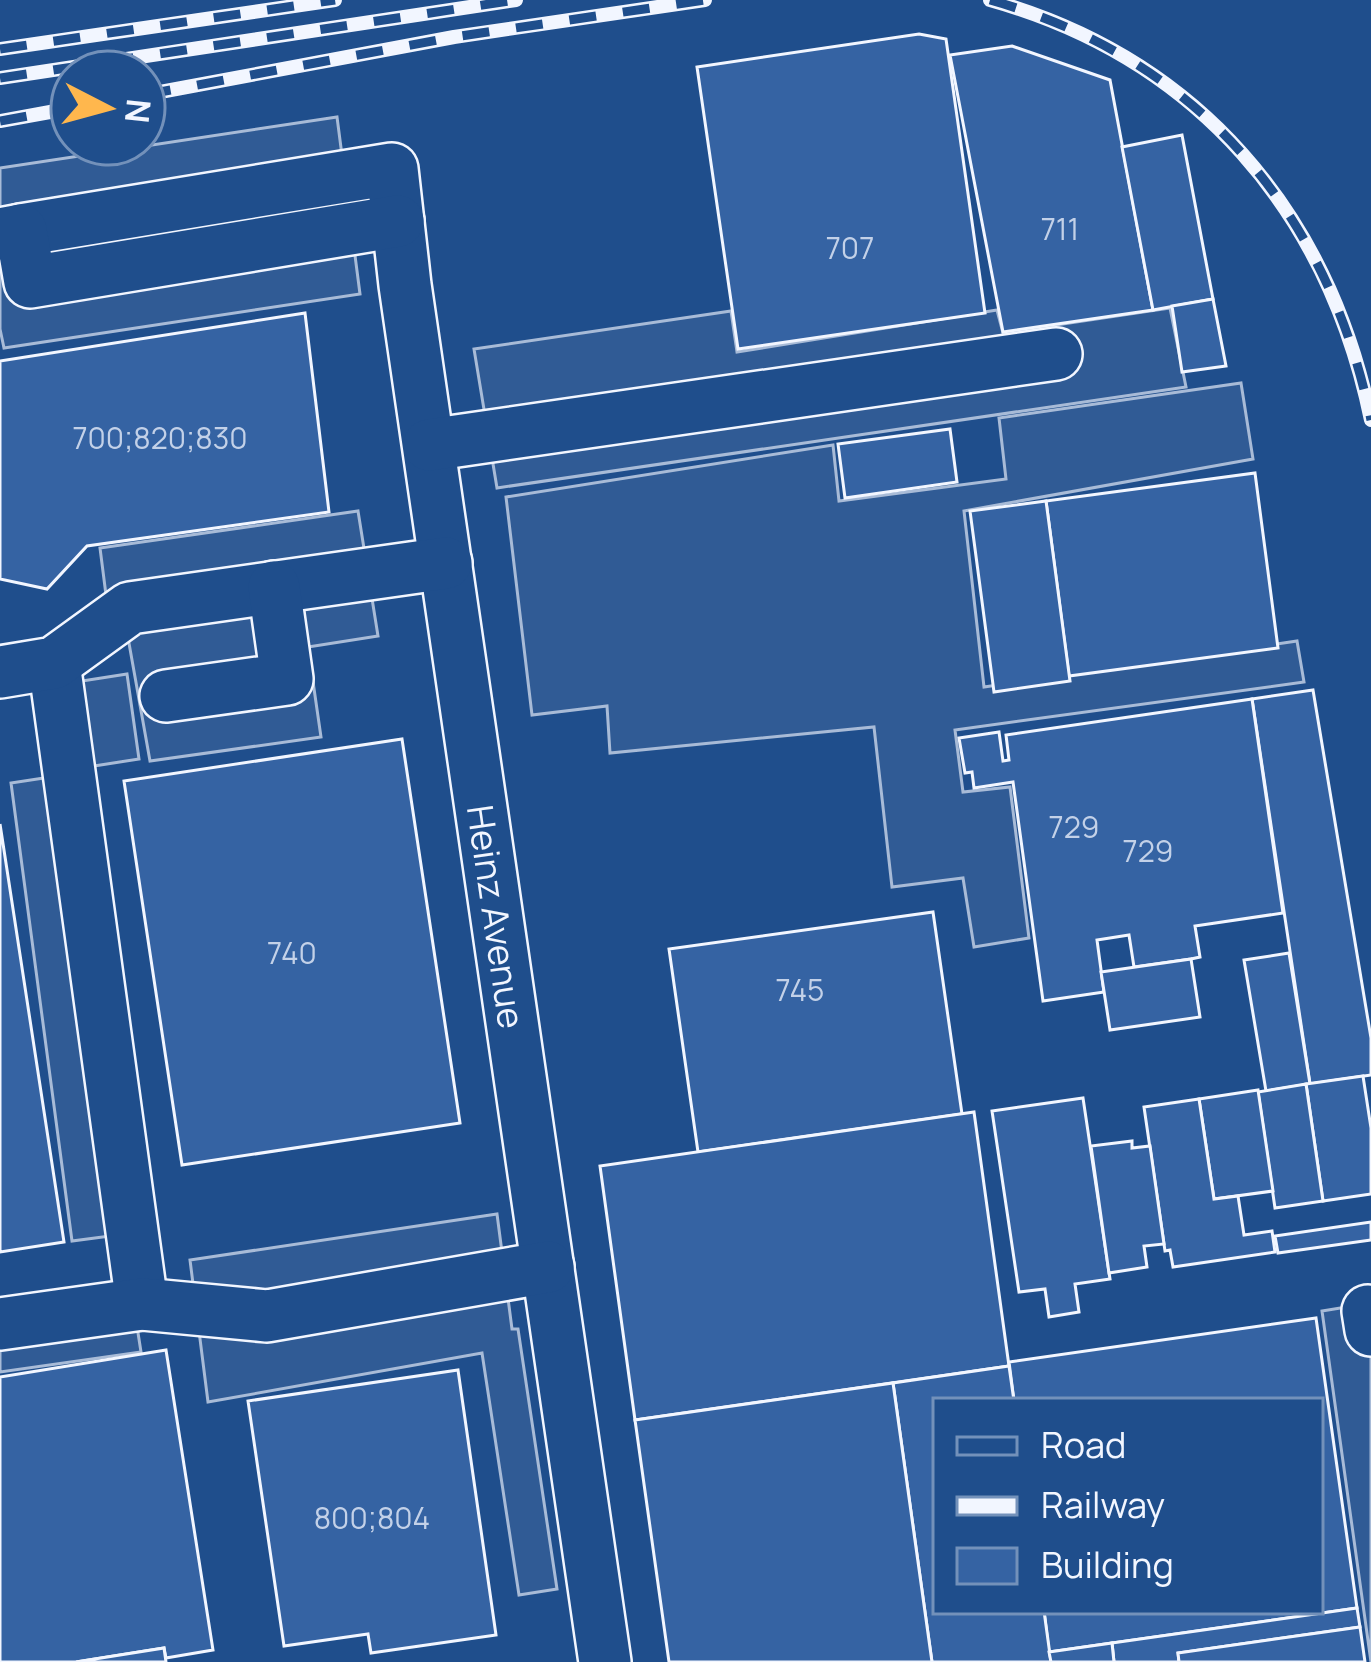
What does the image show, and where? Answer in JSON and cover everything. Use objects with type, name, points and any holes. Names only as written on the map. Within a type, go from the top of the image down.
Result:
[{"type":"street","name":"Heinz Avenue","points":[[11,232],[392,169],[605,1662]]},
{"type":"street","points":[[11,232],[30,283],[398,221]]},
{"type":"street","points":[[429,445],[1056,354]]},
{"type":"street","points":[[0,672],[54,663],[130,608],[446,562]]},
{"type":"street","points":[[166,696],[287,680],[274,587]]},
{"type":"street","points":[[54,663],[142,1304]]},
{"type":"street","points":[[0,1324],[142,1304],[267,1316],[548,1267]]},
{"type":"shaded area","points":[[337,117],[360,294],[4,348],[0,168],[48,161],[48,168],[168,168],[168,143]]},
{"type":"shaded area","points":[[1170,308],[1186,387],[497,488],[474,349],[731,311],[737,352],[997,310],[1003,333]]},
{"type":"shaded area","points":[[1241,383],[1253,459],[964,511],[984,687],[1297,641],[1304,682],[955,730],[963,792],[1010,787],[1029,938],[974,947],[963,878],[892,887],[874,727],[610,753],[607,706],[532,715],[506,497],[833,445],[839,501],[1006,479],[999,418]]},
{"type":"shaded area","points":[[358,511],[378,636],[308,647],[321,737],[150,761],[127,632],[106,595],[100,548]]},
{"type":"shaded area","points":[[127,674],[139,759],[94,766],[82,681]]},
{"type":"shaded area","points":[[57,776],[118,1235],[72,1241],[11,783]]},
{"type":"shaded area","points":[[497,1214],[557,1589],[519,1595],[482,1353],[208,1402],[190,1260]]},
{"type":"shaded area","points":[[1371,1303],[1371,1662],[1322,1311]]},
{"type":"shaded area","points":[[136,1320],[141,1352],[0,1372],[0,1339]]},
{"type":"building","points":[[919,34],[946,39],[985,313],[738,349],[697,67]]},
{"type":"building","points":[[1012,46],[1110,80],[1153,310],[1003,332],[950,55]]},
{"type":"building","points":[[1182,135],[1213,299],[1153,310],[1122,147]]},
{"type":"building","points":[[1213,299],[1226,366],[1182,372],[1172,306]]},
{"type":"building","points":[[305,313],[329,512],[87,546],[47,589],[0,579],[0,361]]},
{"type":"building","points":[[950,429],[957,482],[845,498],[838,444]]},
{"type":"building","points":[[1255,473],[1278,648],[1069,676],[1046,501]]},
{"type":"building","points":[[1046,501],[1070,681],[994,692],[970,511]]},
{"type":"building","points":[[1313,690],[1371,1038],[1371,1075],[1310,1084],[1252,699]]},
{"type":"building","points":[[1252,699],[1283,913],[1195,926],[1200,957],[1191,959],[1134,967],[1129,935],[1097,940],[1104,992],[1043,1001],[1013,782],[974,788],[972,772],[965,773],[959,738],[999,732],[1003,761],[1009,760],[1006,735]]},
{"type":"building","points":[[402,739],[460,1123],[182,1165],[124,781]]},
{"type":"building","points":[[0,824],[64,1242],[0,1252]]},
{"type":"building","points":[[933,912],[962,1114],[698,1152],[669,949]]},
{"type":"building","points":[[1289,953],[1310,1084],[1266,1091],[1244,960]]},
{"type":"building","points":[[1191,959],[1200,1017],[1110,1030],[1101,972]]},
{"type":"building","points":[[1363,1076],[1371,1128],[1371,1194],[1323,1201],[1306,1084]]},
{"type":"building","points":[[1306,1084],[1323,1201],[1275,1208],[1258,1092]]},
{"type":"building","points":[[1258,1090],[1273,1191],[1214,1199],[1199,1099]]},
{"type":"building","points":[[1083,1098],[1110,1279],[1075,1284],[1079,1312],[1049,1317],[1045,1289],[1019,1292],[992,1111]]},
{"type":"building","points":[[1199,1099],[1214,1199],[1238,1196],[1244,1235],[1272,1231],[1275,1252],[1173,1267],[1170,1250],[1165,1251],[1144,1107]]},
{"type":"building","points":[[974,1112],[1009,1366],[635,1420],[600,1166]]},
{"type":"building","points":[[1132,1141],[1132,1148],[1150,1146],[1164,1244],[1144,1246],[1147,1267],[1109,1273],[1091,1146]]},
{"type":"building","points":[[1371,1222],[1371,1240],[1278,1253],[1275,1236]]},
{"type":"building","points":[[1316,1318],[1357,1608],[1323,1613],[1323,1398],[1014,1398],[1009,1362]]},
{"type":"building","points":[[166,1350],[213,1650],[166,1658],[164,1648],[76,1662],[0,1662],[0,1377]]},
{"type":"building","points":[[1009,1366],[1014,1398],[933,1398],[933,1614],[1044,1614],[1051,1662],[932,1662],[893,1383]]},
{"type":"building","points":[[458,1370],[496,1635],[371,1653],[368,1634],[284,1646],[248,1401]]},
{"type":"building","points":[[893,1383],[932,1662],[669,1662],[635,1420]]},
{"type":"building","points":[[1357,1608],[1360,1627],[1178,1653],[1179,1662],[1114,1662],[1112,1643]]},
{"type":"building","points":[[1044,1614],[1315,1614],[1049,1652]]},
{"type":"building","points":[[1360,1627],[1365,1662],[1179,1662],[1178,1653]]},
{"type":"building","points":[[1112,1643],[1114,1662],[1051,1662],[1049,1652]]},
{"type":"building","points":[[164,1648],[166,1662],[76,1662]]},
{"type":"railway","points":[[0,49],[335,0]]},
{"type":"railway","points":[[0,78],[516,0]]},
{"type":"railway","points":[[168,91],[454,37],[705,0]]},
{"type":"railway","points":[[990,0],[1064,26],[1131,61],[1190,103],[1242,153],[1286,211],[1322,274],[1351,344],[1371,420]]},
{"type":"railway","points":[[0,121],[48,112]]}]
